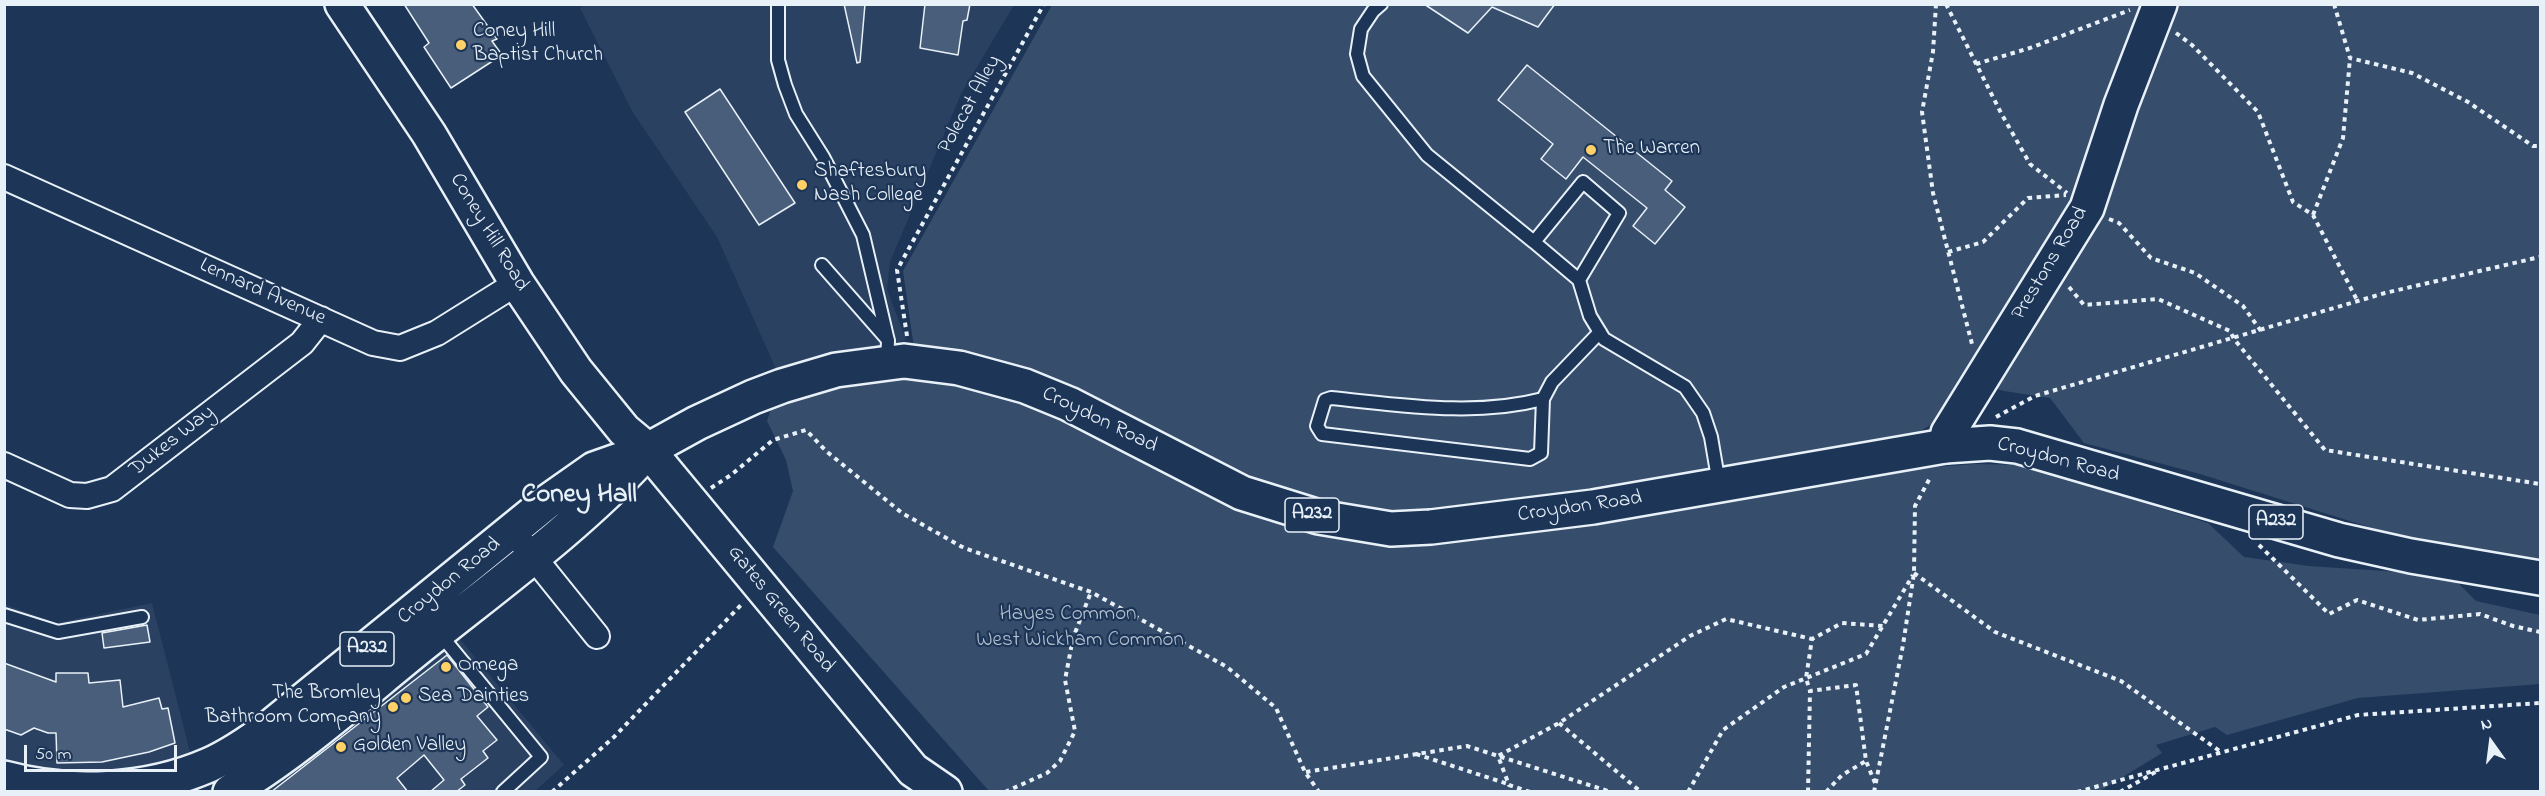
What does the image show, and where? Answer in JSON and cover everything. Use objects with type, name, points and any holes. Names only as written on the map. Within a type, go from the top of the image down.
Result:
[{"type":"main road","name":"Coney Hill Road","points":[[342,4],[429,134],[517,283],[576,371],[624,430],[648,450]]},
{"type":"main road","name":"Prestons Road","points":[[1945,446],[1948,433],[2087,208],[2121,105],[2158,11]]},
{"type":"main road","name":"Croydon Road","points":[[4,778],[62,790],[140,786],[186,773],[231,754],[269,728],[554,497],[586,474],[648,450],[697,423],[782,386],[888,352],[904,361],[959,368],[1025,386],[1069,404],[1242,493],[1319,517],[1359,525],[1391,529],[1431,527],[1537,515],[1945,446],[1990,443],[2017,446],[2339,540],[2411,556],[2541,578]]},
{"type":"main road","name":"Croydon Road","points":[[230,792],[283,756],[439,632],[611,491],[648,450]]},
{"type":"main road","name":"Gates Green Road","points":[[648,450],[917,781],[945,792]]},
{"type":"street","name":"Lennard Avenue","points":[[4,177],[373,343],[400,348],[437,333],[517,283]]},
{"type":"street","name":"Dukes Way","points":[[4,465],[70,495],[87,496],[112,489],[302,343],[321,320]]},
{"type":"street","name":"Croydon Road","points":[[512,531],[533,555]]},
{"type":"street","points":[[533,555],[597,636]]},
{"type":"lane","points":[[777,4],[778,60],[785,85],[796,114],[823,157],[863,235],[888,352]]},
{"type":"lane","points":[[1381,4],[1373,11],[1361,29],[1357,54],[1363,76],[1427,155],[1579,280],[1590,316],[1604,339],[1685,387],[1703,413],[1711,437],[1719,486]]},
{"type":"lane","points":[[1534,242],[1583,182],[1619,213],[1579,280]]},
{"type":"lane","points":[[822,266],[888,352]]},
{"type":"lane","points":[[1544,399],[1500,408],[1447,409],[1331,398],[1325,400],[1317,426],[1322,434],[1530,459],[1541,453],[1544,399],[1552,382],[1600,332]]},
{"type":"lane","points":[[4,615],[58,632],[142,616]]},
{"type":"lane","points":[[439,632],[542,757],[503,792]]},
{"type":"path","name":"Polecat Alley","points":[[888,352],[907,336],[897,270],[1044,4]]},
{"type":"path","points":[[1936,4],[1933,52],[1922,112],[1933,193],[1970,341],[1984,376]]},
{"type":"path","points":[[1946,4],[2030,164],[2070,195],[2028,198],[1983,242],[1948,252]]},
{"type":"path","points":[[2313,215],[2343,138],[2350,58],[2334,4]]},
{"type":"path","points":[[1976,64],[2030,48],[2131,10],[2158,11],[2258,112],[2293,202],[2313,215],[2358,302]]},
{"type":"path","points":[[2350,58],[2412,74],[2468,102],[2533,146],[2541,146]]},
{"type":"path","points":[[2087,208],[2119,224],[2151,258],[2195,273],[2243,306],[2261,331]]},
{"type":"path","points":[[1995,418],[2035,396],[2358,302],[2541,256]]},
{"type":"path","points":[[2051,266],[2084,305],[2158,299],[2230,331],[2234,339],[2325,450],[2541,484]]},
{"type":"path","points":[[690,501],[731,475],[773,440],[806,430],[826,451],[902,513],[954,542],[1017,568],[1091,592],[1227,666],[1276,708],[1305,772],[1319,792]]},
{"type":"path","points":[[1874,792],[1903,645],[1914,573],[1915,506],[1945,446]]},
{"type":"path","points":[[2254,540],[2329,614],[2356,600],[2418,620],[2480,614],[2513,626],[2541,632]]},
{"type":"path","points":[[1688,792],[1723,730],[1784,687],[1866,654],[1914,573]]},
{"type":"path","points":[[1914,573],[1995,632],[2121,681],[2221,752]]},
{"type":"path","points":[[1005,792],[1047,773],[1060,761],[1075,731],[1065,680],[1073,638],[1091,592]]},
{"type":"path","points":[[552,792],[614,737],[741,605]]},
{"type":"path","points":[[1498,756],[1559,723],[1690,636],[1726,619],[1812,639],[1842,623],[1883,626]]},
{"type":"path","points":[[1808,792],[1810,692],[1806,678],[1812,639]]},
{"type":"path","points":[[1810,692],[1856,685],[1866,761],[1876,783]]},
{"type":"path","points":[[2077,792],[2358,715],[2541,703]]},
{"type":"path","points":[[1559,723],[1641,792]]},
{"type":"path","points":[[1305,772],[1467,746],[1611,792]]},
{"type":"path","points":[[1415,754],[1530,792]]},
{"type":"path","points":[[1498,756],[1509,785]]},
{"type":"path","points":[[1826,792],[1842,775],[1866,761]]},
{"type":"path","points":[[2120,792],[2166,767]]},
{"type":"shaded area","name":"Shaftesbury Nash College","points":[[588,4],[1014,5],[961,94],[890,262],[887,289],[906,340],[780,378],[717,237],[632,111],[580,8]]},
{"type":"shaded area","points":[[152,603],[200,791],[5,791],[4,604],[56,623]]},
{"type":"shaded area","points":[[454,632],[564,765],[535,791],[243,792]]},
{"type":"green space","points":[[1052,5],[2540,5],[2540,564],[2420,543],[2200,474],[2084,443],[2050,398],[2004,391],[1964,380],[1955,399],[1932,424],[1908,439],[1784,464],[1388,519],[1250,488],[1013,364],[914,348],[903,271]]},
{"type":"green space","name":"Hayes Common","points":[[914,364],[1008,386],[1240,511],[1321,529],[1572,526],[1921,468],[1975,464],[2023,465],[2208,523],[2244,557],[2309,566],[2415,573],[2457,582],[2476,601],[2540,615],[2540,684],[2358,698],[2227,735],[2215,727],[2156,745],[2162,753],[2100,791],[989,791],[773,547],[793,491],[786,460],[767,421],[773,403]]},
{"type":"building","name":"Coney Hill Baptist Church","points":[[404,4],[472,4],[497,39],[492,41],[502,55],[451,88],[424,47],[429,43]]},
{"type":"building","points":[[844,4],[865,4],[860,62],[857,63]]},
{"type":"building","points":[[925,4],[970,4],[967,20],[963,21],[958,55],[920,48]]},
{"type":"building","points":[[1424,4],[1555,4],[1538,27],[1492,7],[1468,33]]},
{"type":"building","name":"The Warren","points":[[1527,65],[1672,181],[1665,190],[1685,207],[1655,244],[1633,226],[1647,208],[1583,157],[1566,179],[1541,159],[1553,144],[1498,100]]},
{"type":"building","points":[[720,89],[795,203],[759,225],[685,112]]},
{"type":"building","points":[[147,625],[150,642],[104,648],[102,633]]},
{"type":"building","points":[[447,655],[488,707],[477,716],[497,740],[483,751],[488,758],[461,779],[465,785],[456,792],[430,792],[444,780],[424,755],[397,778],[408,792],[271,792]]},
{"type":"building","points":[[4,663],[56,682],[56,673],[88,673],[89,683],[120,680],[123,707],[159,698],[162,709],[168,708],[175,743],[149,752],[102,762],[57,763],[56,733],[34,728],[21,735],[4,729]]},
{"type":"place","name":"Coney Hill Baptist Church","points":[[461,45]]},
{"type":"place","name":"The Warren","points":[[1591,150]]},
{"type":"place","name":"Shaftesbury Nash College","points":[[802,185]]},
{"type":"place","name":"Omega","points":[[446,667]]},
{"type":"place","name":"Sea Dainties","points":[[406,698]]},
{"type":"place","name":"The Bromley Bathroom Company","points":[[393,707]]},
{"type":"place","name":"Golden Valley","points":[[341,747]]},
{"type":"district","name":"Coney Hall","points":[[579,497]]},
{"type":"park label","name":"West Wickham Common","points":[[1080,642]]}]
